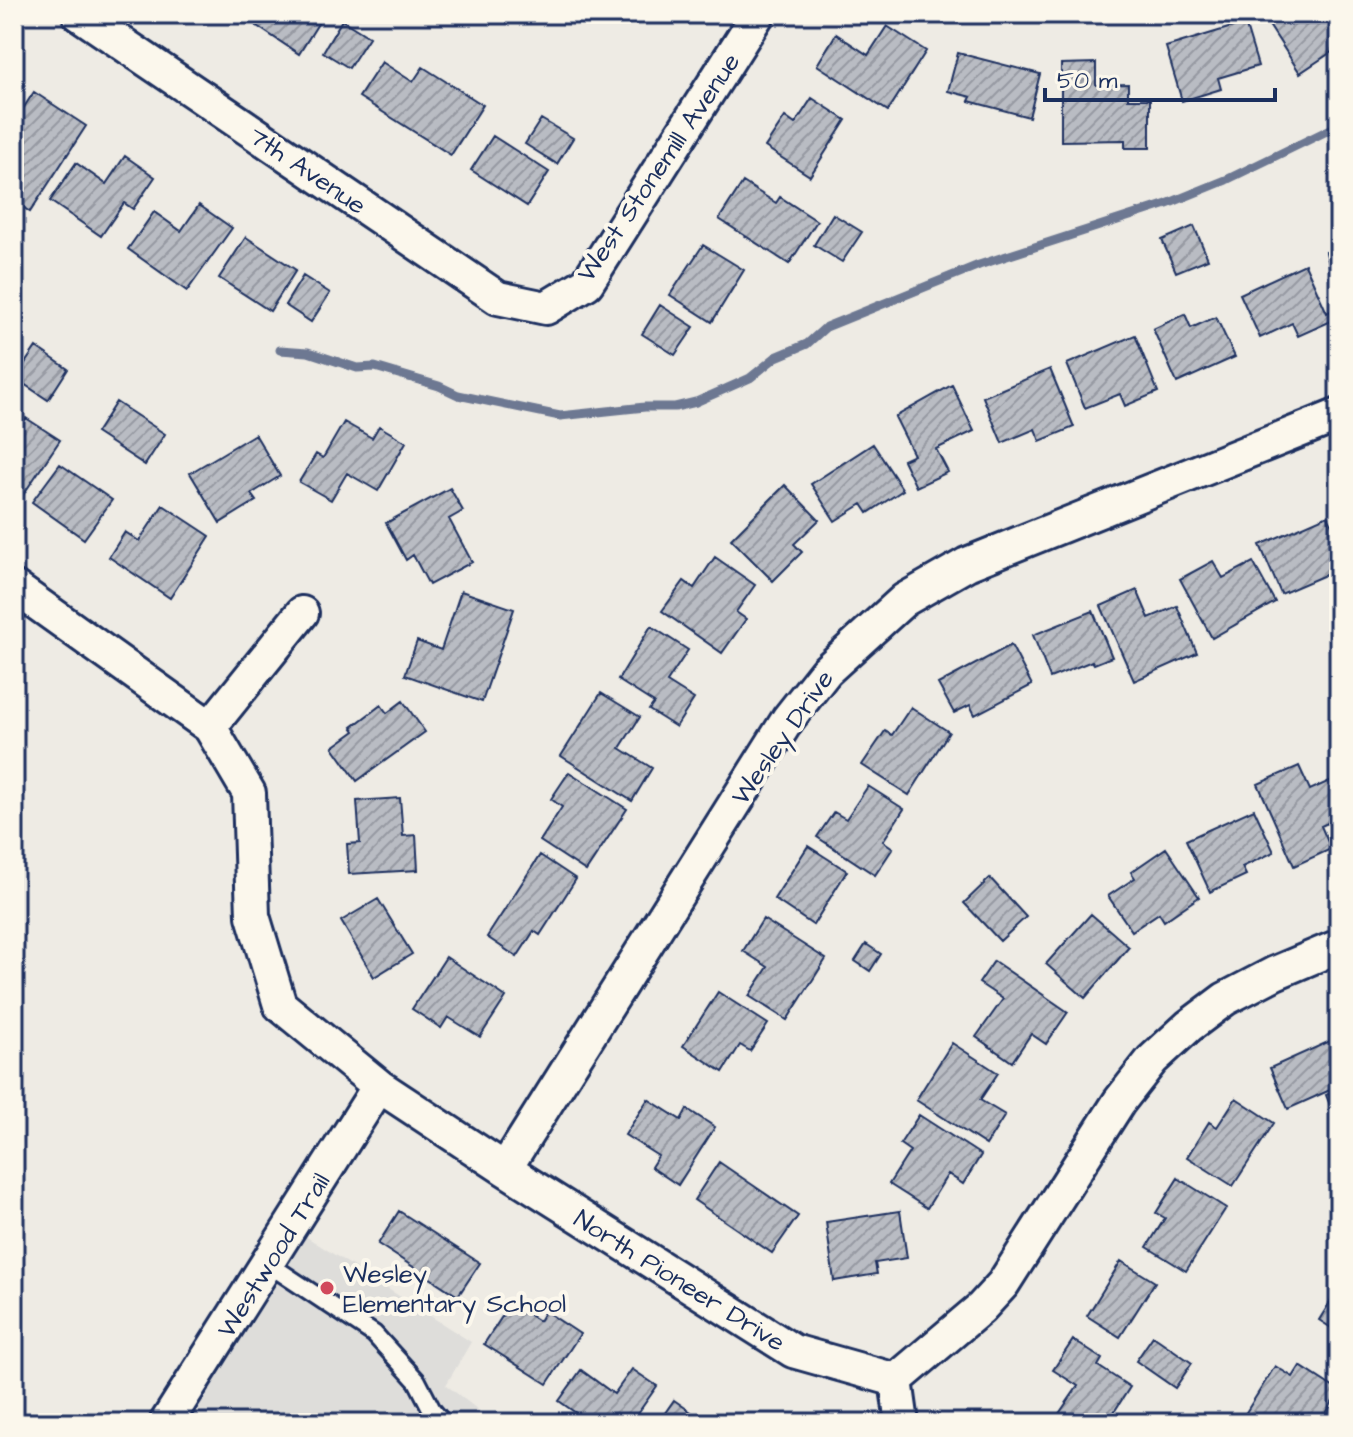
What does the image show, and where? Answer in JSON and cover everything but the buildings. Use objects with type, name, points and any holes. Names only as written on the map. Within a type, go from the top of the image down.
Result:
[{"type":"street","name":"7th Avenue","points":[[79,14],[498,298],[546,308]]},
{"type":"street","name":"West Stonemill Avenue","points":[[546,308],[587,283],[758,14]]},
{"type":"street","name":"Wesley Drive","points":[[505,1169],[788,719],[826,671],[904,600],[967,564],[1339,415]]},
{"type":"street","name":"North Pioneer Drive","points":[[14,587],[210,727],[249,793],[253,916],[280,1005],[379,1086],[793,1351],[896,1380]]},
{"type":"street","points":[[210,727],[302,613]]},
{"type":"street","points":[[902,1423],[896,1380],[981,1308],[1003,1284],[1119,1102],[1152,1060],[1225,999],[1275,973],[1339,946]]},
{"type":"street","name":"Westwood Trail","points":[[166,1423],[379,1086]]},
{"type":"lane","points":[[267,1263],[374,1334],[417,1381],[443,1423]]},
{"type":"shaded area","name":"Wesley Elementary School","points":[[302,1234],[471,1342],[446,1385],[495,1423],[180,1423]]},
{"type":"waterway","points":[[280,350],[308,352],[357,368],[375,367],[439,386],[458,395],[560,416],[675,407],[696,402],[750,378],[776,357],[807,344],[826,327],[979,265],[1167,204],[1226,180],[1339,125]]},
{"type":"place","name":"Wesley Elementary School","points":[[327,1288]]}]
